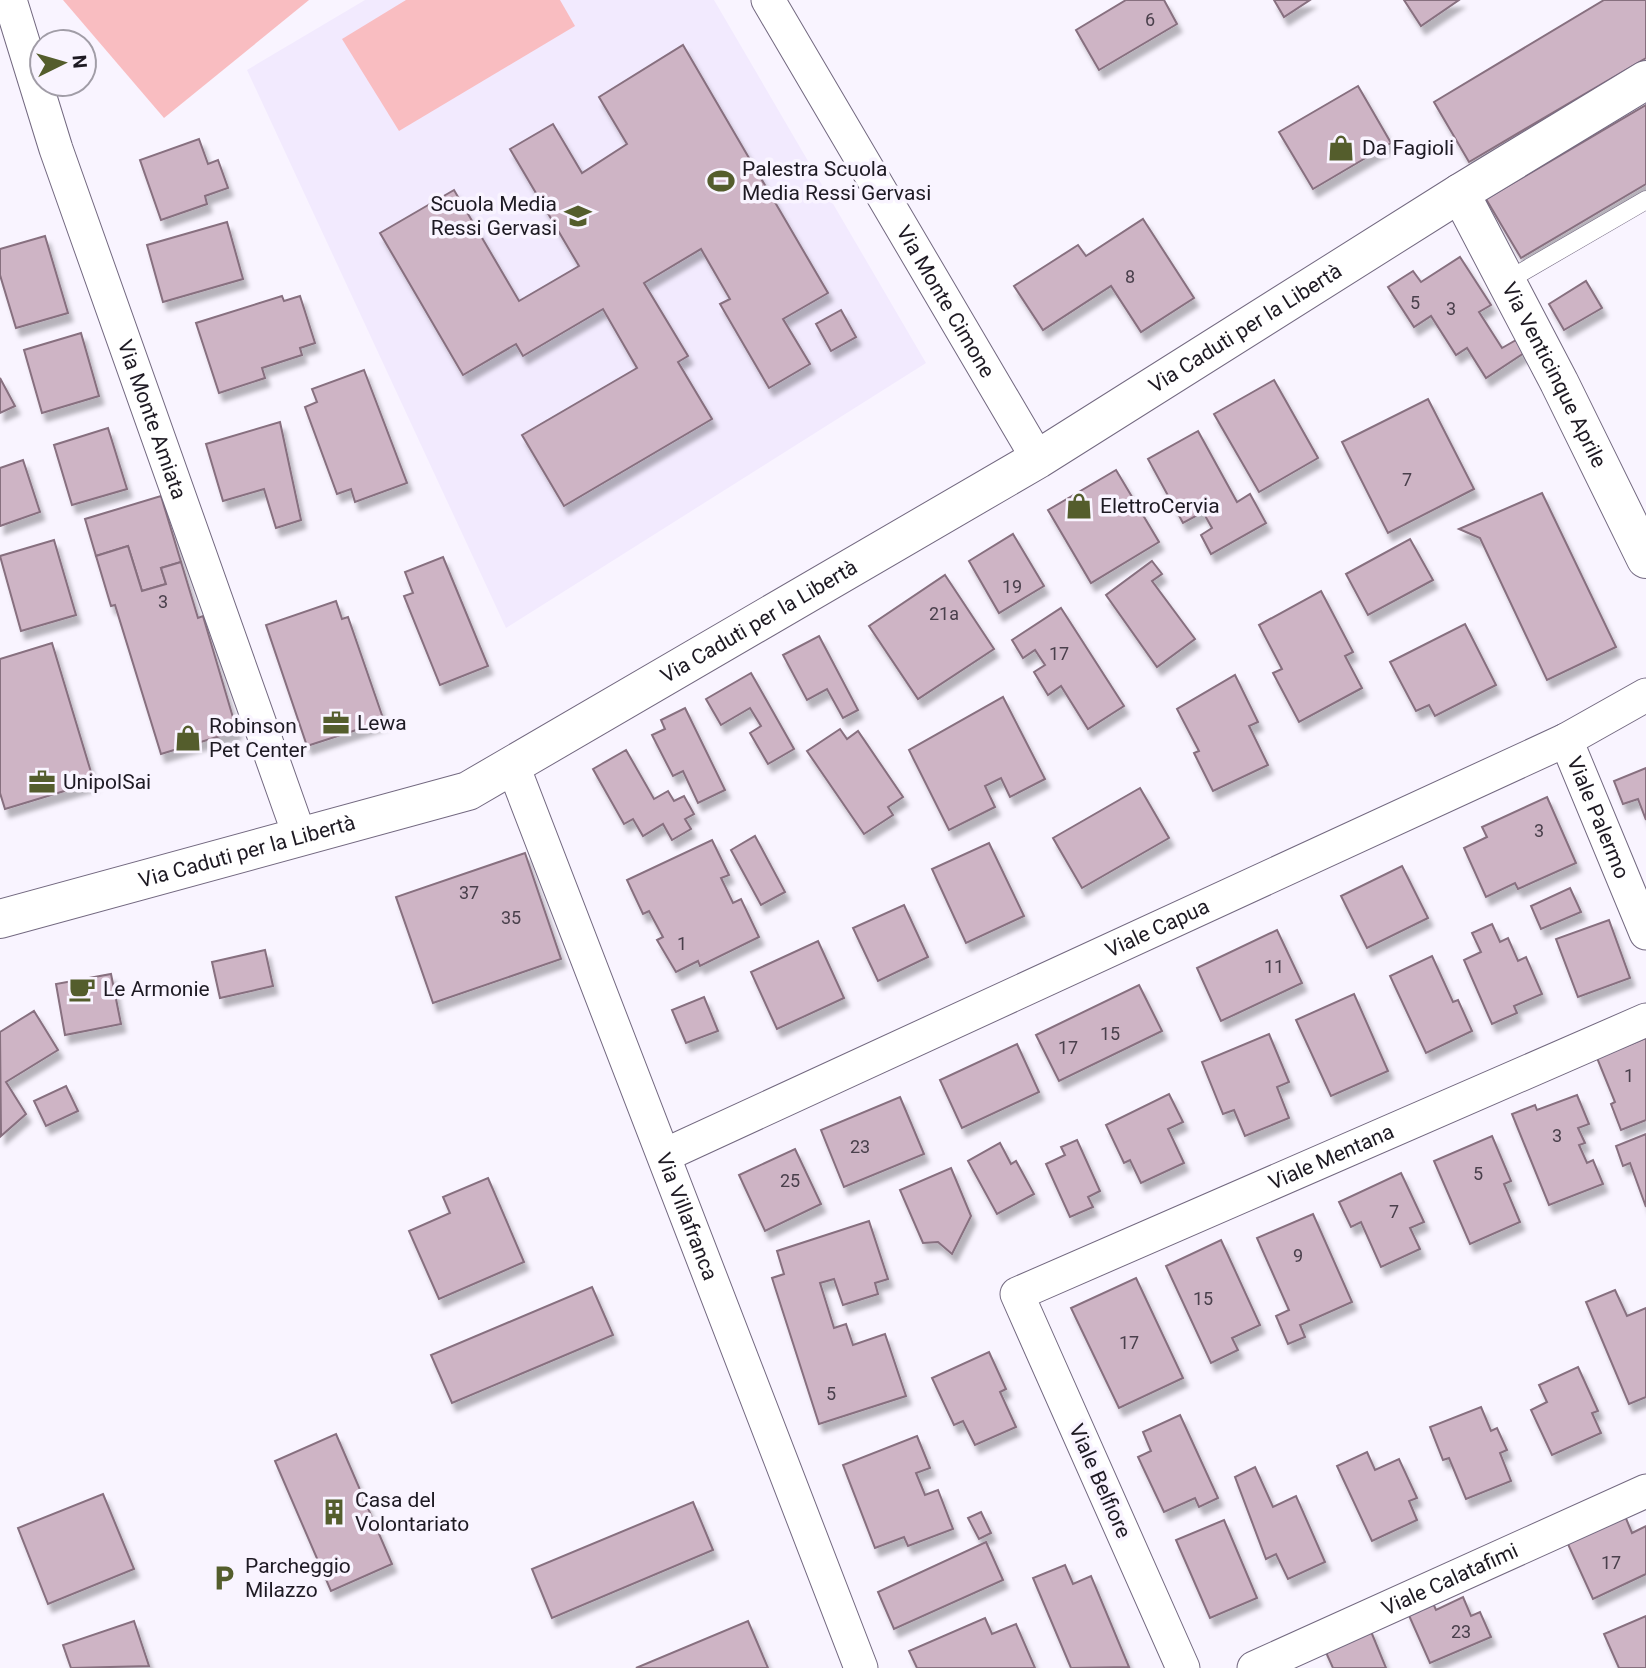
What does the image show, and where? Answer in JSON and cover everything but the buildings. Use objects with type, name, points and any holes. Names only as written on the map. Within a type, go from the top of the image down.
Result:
[{"type":"street","name":"Via Monte Amiata","points":[[10,0],[56,149],[300,837]]},
{"type":"street","name":"Via Monte Cimone","points":[[768,0],[1038,459]]},
{"type":"street","name":"Via Caduti per la Libertà","points":[[0,919],[468,791],[1038,459],[1460,193],[1646,80]]},
{"type":"street","name":"Via Venticinque Aprile","points":[[1460,193],[1505,282],[1570,377],[1646,559]]},
{"type":"street","name":"Viale Capua","points":[[665,1156],[1566,740],[1646,695]]},
{"type":"street","name":"Viale Palermo","points":[[1566,740],[1646,933]]},
{"type":"street","name":"Via Villafranca","points":[[513,766],[861,1668]]},
{"type":"street","name":"Viale Mentana","points":[[1017,1294],[1646,1020]]},
{"type":"street","name":"Viale Belfiore","points":[[1017,1294],[1183,1668]]},
{"type":"street","name":"Viale Calatafimi","points":[[1254,1668],[1646,1491]]},
{"type":"lane","points":[[1505,282],[1646,200]]},
{"type":"shaded area","points":[[63,0],[309,0],[164,118],[98,41],[98,28],[87,28]]},
{"type":"shaded area","name":"Scuola Media Ressi Gervasi","points":[[365,0],[714,0],[926,363],[506,628],[247,70]]},
{"type":"shaded area","points":[[406,0],[560,0],[575,26],[399,131],[342,39]]},
{"type":"place","name":"Da Fagioli","points":[[1341,148]]},
{"type":"place","name":"Palestra Scuola Media Ressi Gervasi","points":[[721,181]]},
{"type":"place","name":"Scuola Media Ressi Gervasi","points":[[578,216]]},
{"type":"place","name":"ElettroCervia","points":[[1079,506]]},
{"type":"place","name":"Lewa","points":[[336,723]]},
{"type":"place","name":"Robinson Pet Center","points":[[188,738]]},
{"type":"place","name":"UnipolSai","points":[[42,782]]},
{"type":"place","name":"Le Armonie","points":[[82,989]]},
{"type":"place","name":"Casa del Volontariato","points":[[334,1512]]},
{"type":"place","name":"Parcheggio Milazzo","points":[[224,1578]]}]
